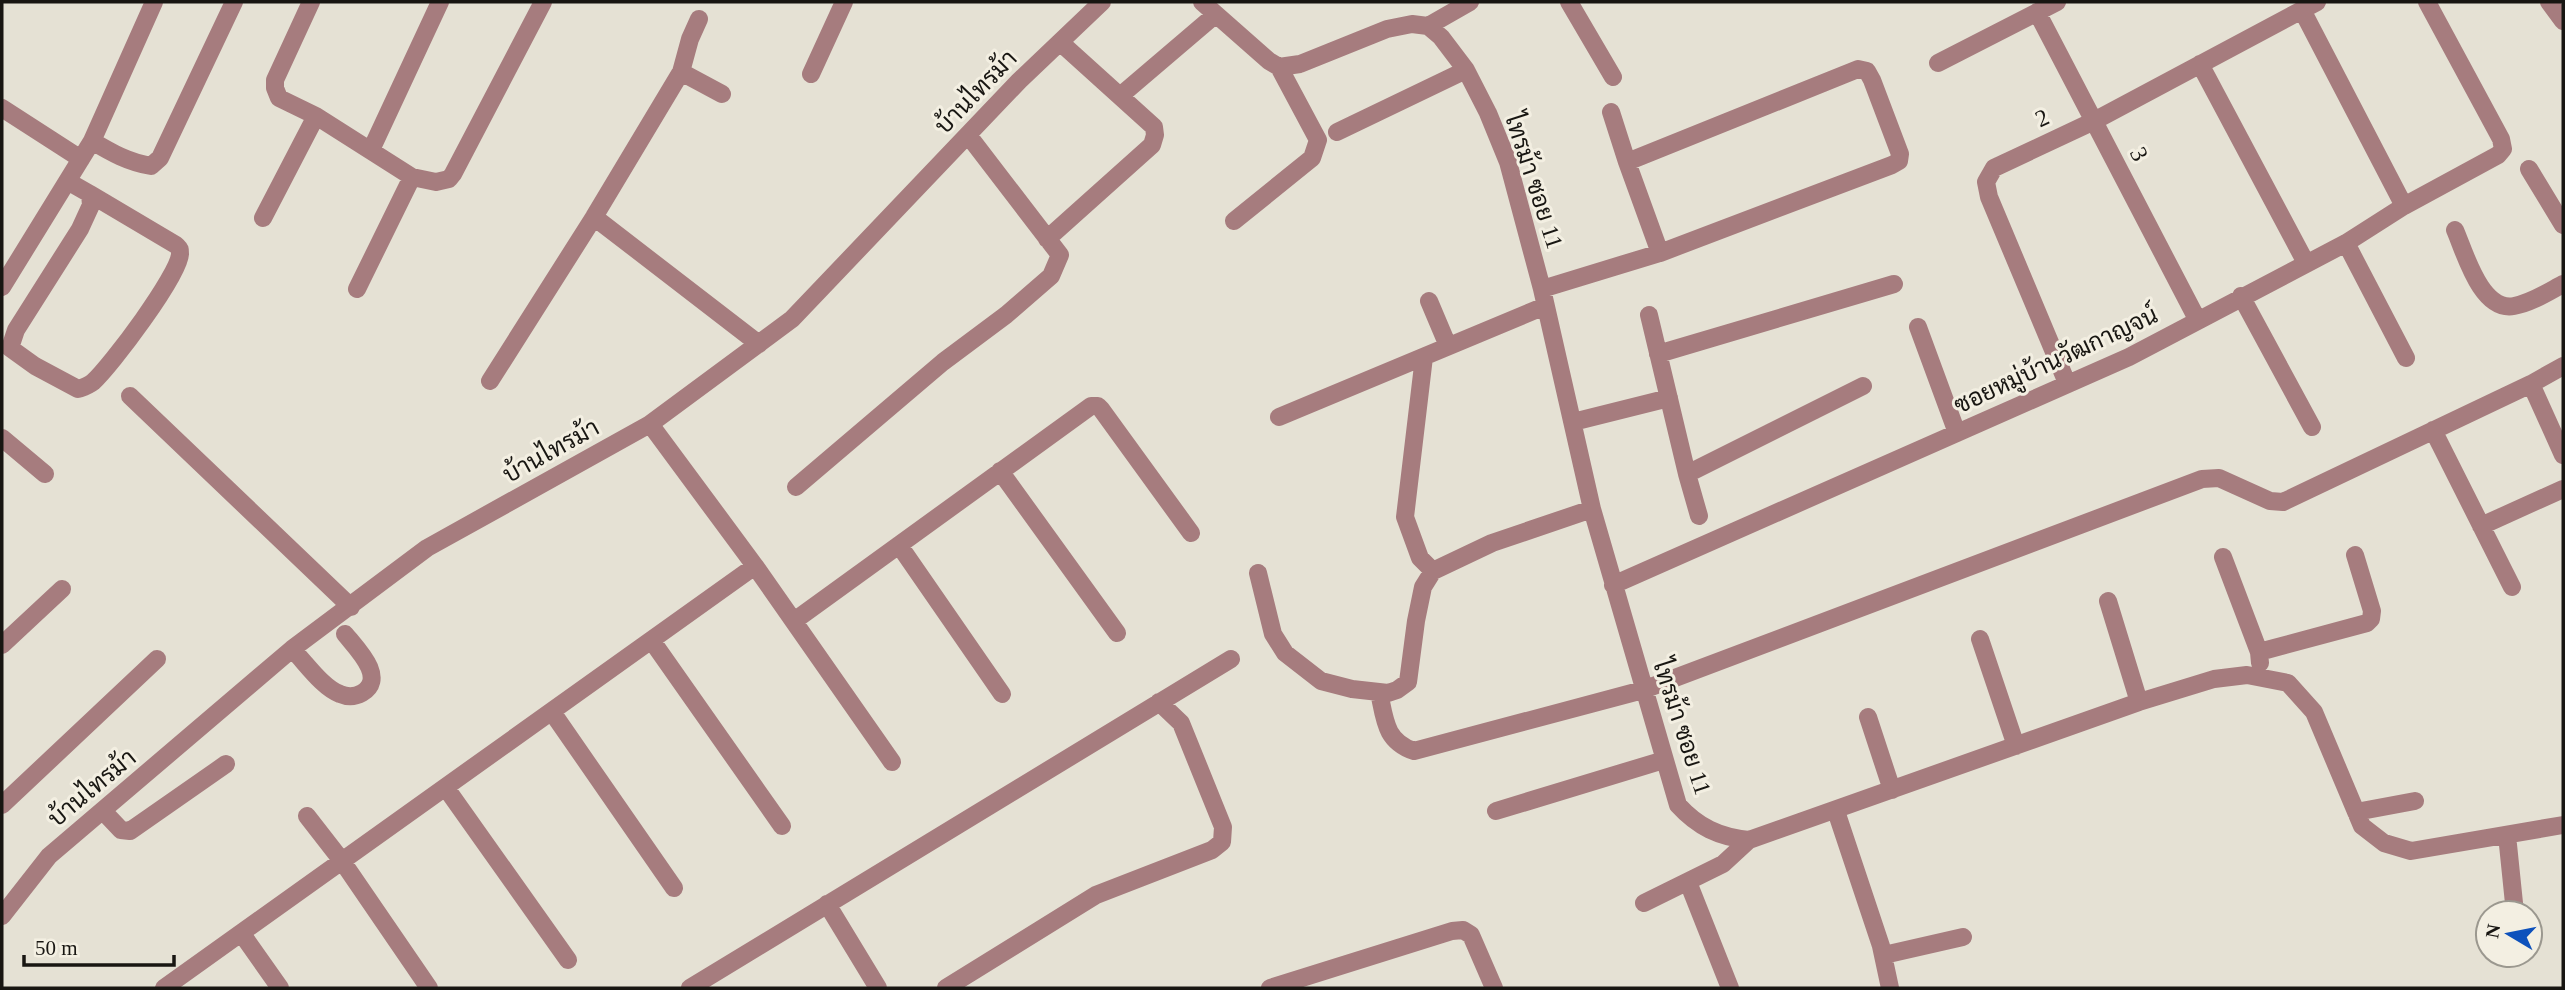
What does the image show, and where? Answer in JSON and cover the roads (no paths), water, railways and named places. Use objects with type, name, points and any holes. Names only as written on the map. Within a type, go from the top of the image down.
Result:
[{"type":"street","points":[[2,287],[92,141],[154,2]]},
{"type":"street","points":[[92,141],[132,162],[150,166],[160,158],[234,2]]},
{"type":"street","points":[[311,2],[275,80],[279,98],[316,116],[412,177],[436,182],[449,179],[453,174],[543,2]]},
{"type":"street","points":[[370,150],[440,2]]},
{"type":"street","points":[[811,74],[844,2]]},
{"type":"street","name":"บ้านไทรม้า","points":[[2,916],[49,856],[292,649],[427,548],[650,424],[792,319],[1019,82],[1102,2]]},
{"type":"street","points":[[1202,2],[1279,67],[1318,140],[1312,158],[1234,221]]},
{"type":"street","points":[[1279,67],[1300,64],[1387,29],[1412,24],[1427,26],[1470,2]]},
{"type":"street","points":[[1569,2],[1614,77]]},
{"type":"street","points":[[1938,64],[2057,2]]},
{"type":"street","name":"ซอยหมู่บ้านวัฒกาญจน์","points":[[1613,586],[2129,357],[2346,243],[2404,206],[2498,155],[2503,149],[2501,139],[2427,2]]},
{"type":"street","points":[[2549,2],[2563,21]]},
{"type":"street","points":[[2310,6],[2404,206]]},
{"type":"street","name":"2","points":[[2067,383],[1989,197],[1986,182],[1994,168],[2094,121],[2310,6]]},
{"type":"street","name":"3","points":[[2037,12],[2197,319]]},
{"type":"street","points":[[1120,96],[1215,15]]},
{"type":"street","points":[[490,381],[594,217],[681,72],[699,19]]},
{"type":"street","name":"ไทรม้า ซอย 11","points":[[1427,26],[1441,37],[1466,70],[1488,113],[1508,162],[1613,586],[1678,805],[1691,819],[1713,833],[1749,840],[2139,702],[2214,679],[2247,675],[2288,683],[2314,712],[2362,826],[2384,843],[2411,851],[2563,825]]},
{"type":"street","points":[[1047,239],[1152,145],[1155,135],[1154,127],[1061,43]]},
{"type":"street","points":[[2200,64],[2306,262]]},
{"type":"street","points":[[1279,417],[1424,357],[1543,297],[1892,165],[1899,161],[1900,154],[1872,80],[1867,71],[1858,69],[1627,162]]},
{"type":"street","points":[[1338,132],[1466,70]]},
{"type":"street","points":[[681,72],[722,93]]},
{"type":"street","points":[[2,108],[81,159]]},
{"type":"street","points":[[1611,112],[1660,253]]},
{"type":"street","points":[[264,218],[316,116]]},
{"type":"street","points":[[796,487],[943,362],[1006,315],[1051,276],[1060,255],[968,135]]},
{"type":"street","points":[[2529,169],[2563,225]]},
{"type":"street","points":[[357,289],[412,177]]},
{"type":"street","points":[[69,182],[90,194],[176,245],[180,257],[167,284],[138,325],[95,380],[78,389],[35,366],[10,348],[16,330],[80,229],[91,205],[90,194]]},
{"type":"street","points":[[594,217],[759,344]]},
{"type":"street","points":[[2455,230],[2480,288],[2497,304],[2512,307],[2563,284]]},
{"type":"street","points":[[2346,243],[2406,358]]},
{"type":"street","points":[[1658,354],[1894,284]]},
{"type":"street","points":[[2241,296],[2312,427]]},
{"type":"street","points":[[1429,301],[1448,346]]},
{"type":"street","points":[[1649,315],[1699,516]]},
{"type":"street","points":[[1919,327],[1956,433]]},
{"type":"street","points":[[1424,357],[1405,517],[1420,558],[1433,571]]},
{"type":"street","points":[[1379,692],[1387,727],[1399,746],[1414,751],[1643,690],[2202,479],[2220,478],[2270,501],[2283,502],[2563,366]]},
{"type":"street","points":[[2530,384],[2563,455]]},
{"type":"street","points":[[1687,474],[1863,386]]},
{"type":"street","points":[[130,396],[351,607]]},
{"type":"street","points":[[1573,422],[1669,398]]},
{"type":"street","points":[[794,621],[1091,406],[1098,406],[1191,533]]},
{"type":"street","points":[[650,424],[755,566],[892,762]]},
{"type":"street","points":[[2433,430],[2512,587]]},
{"type":"street","points":[[2,438],[45,474]]},
{"type":"street","points":[[1000,471],[1117,633]]},
{"type":"street","points":[[2481,526],[2563,489]]},
{"type":"street","points":[[1258,573],[1273,634],[1285,653],[1321,681],[1352,689],[1379,692],[1397,690],[1408,682],[1423,587],[1433,571],[1492,543],[1592,509]]},
{"type":"street","points":[[899,545],[1002,694]]},
{"type":"street","points":[[2259,652],[2367,623],[2371,619],[2372,611],[2355,555]]},
{"type":"street","points":[[2223,557],[2259,652],[2262,678]]},
{"type":"street","points":[[164,988],[755,566]]},
{"type":"street","points":[[2,645],[62,589]]},
{"type":"street","points":[[2108,601],[2139,702]]},
{"type":"street","points":[[292,649],[339,694],[352,697],[363,693],[371,684],[372,673],[345,634]]},
{"type":"street","points":[[1980,639],[2016,746]]},
{"type":"street","points":[[652,641],[782,826]]},
{"type":"street","points":[[690,988],[1231,659]]},
{"type":"street","points":[[2,805],[157,660]]},
{"type":"street","points":[[946,988],[1096,895],[1212,850],[1223,842],[1223,827],[1181,723],[1159,702]]},
{"type":"street","points":[[552,712],[674,888]]},
{"type":"street","points":[[1868,718],[1892,790]]},
{"type":"street","points":[[1496,811],[1664,760]]},
{"type":"street","points":[[103,811],[121,830],[130,831],[226,764]]},
{"type":"street","points":[[446,788],[568,960]]},
{"type":"street","points":[[2356,812],[2415,802]]},
{"type":"street","points":[[1836,811],[1884,955],[1891,988]]},
{"type":"street","points":[[307,816],[342,861],[429,988]]},
{"type":"street","points":[[2507,835],[2514,899]]},
{"type":"street","points":[[1644,903],[1723,864],[1749,840]]},
{"type":"street","points":[[1688,882],[1730,988]]},
{"type":"street","points":[[827,904],[878,988]]},
{"type":"street","points":[[1272,988],[1452,931],[1463,930],[1471,935],[1494,988]]},
{"type":"street","points":[[242,934],[280,988]]},
{"type":"street","points":[[1884,955],[1963,937]]}]
